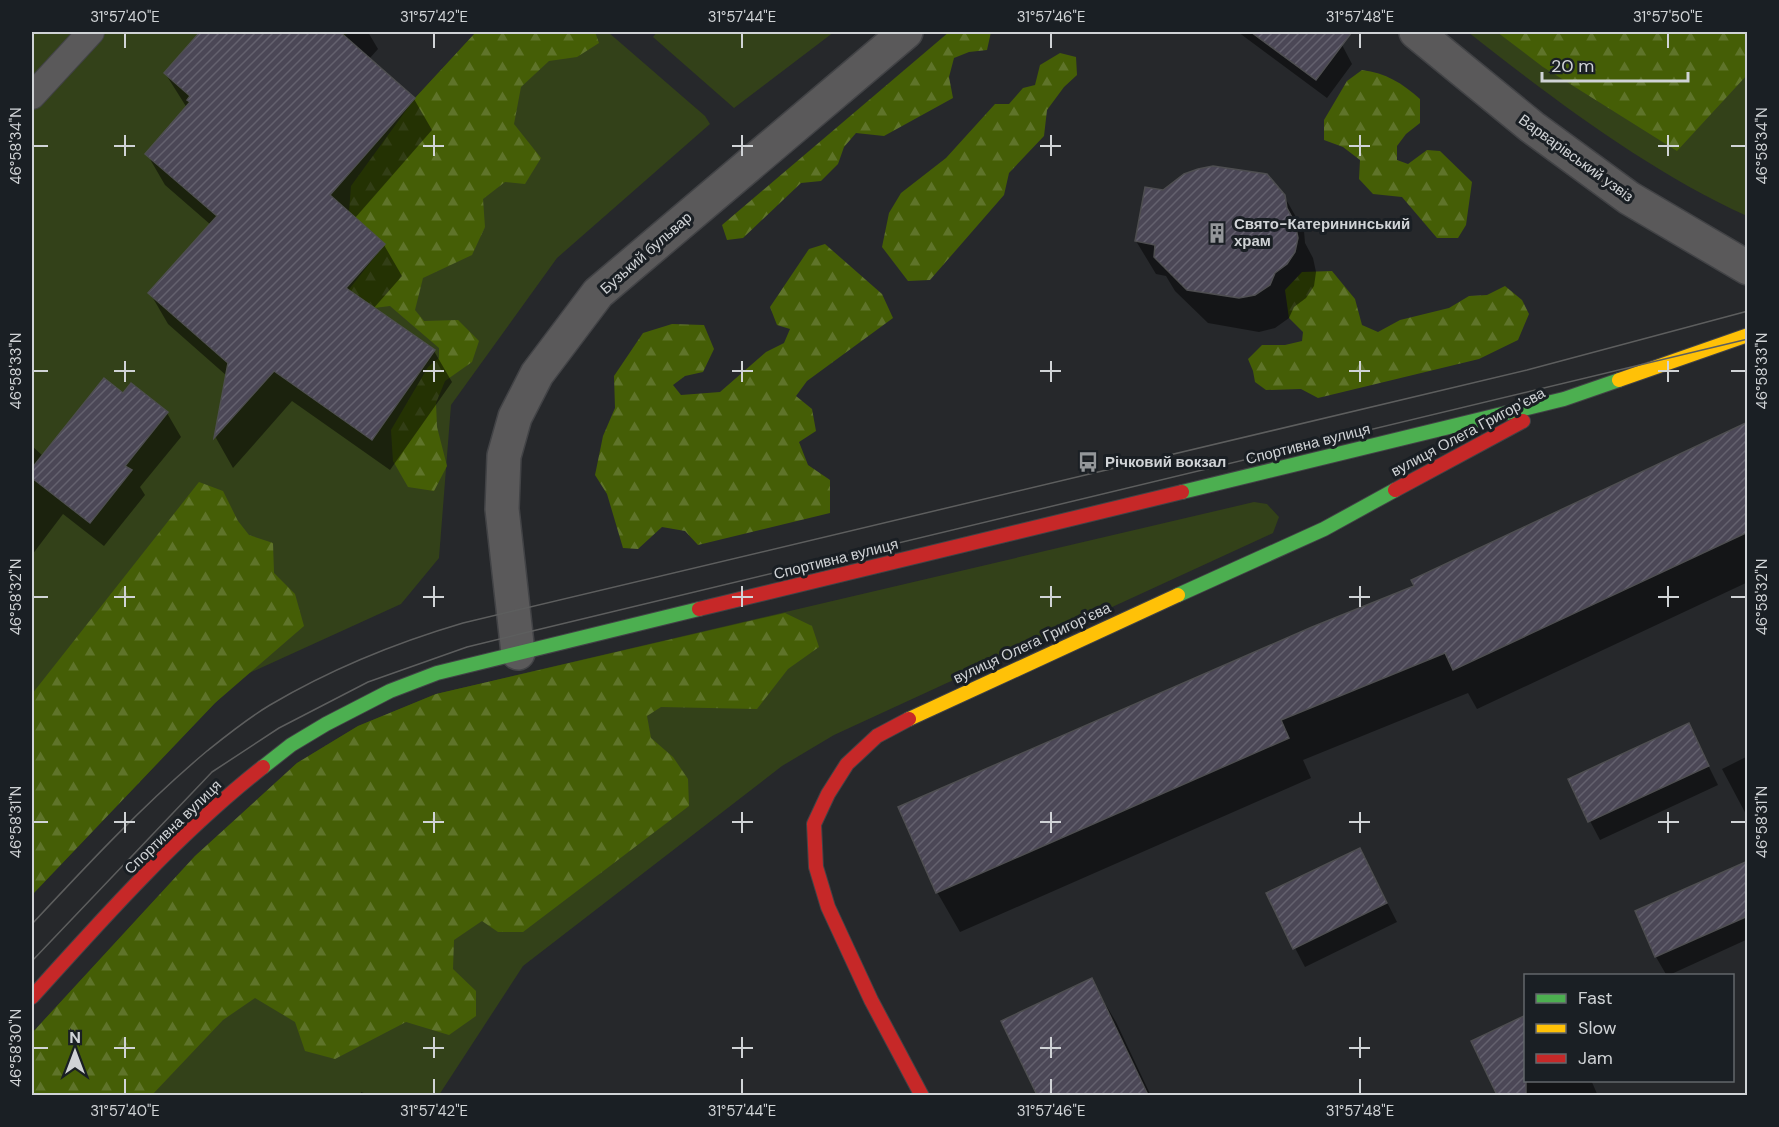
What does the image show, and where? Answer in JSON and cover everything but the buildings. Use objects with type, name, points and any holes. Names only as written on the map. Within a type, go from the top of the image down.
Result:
[{"type":"street","name":"Бузький бульвар","points":[[518,653],[502,509],[504,456],[515,417],[537,374],[598,293],[906,32]]},
{"type":"street","name":"Варварівський узвіз","points":[[1416,32],[1532,127],[1629,198],[1748,268]]},
{"type":"street","name":"Спортивна вулиця","points":[[32,997],[95,927],[222,799],[291,745],[390,691],[437,673],[1564,399],[1748,335]]},
{"type":"street","name":"вулиця Олега Григорʼєва","points":[[922,1095],[861,979],[828,907],[816,867],[814,824],[828,794],[847,764],[877,736],[921,712],[1324,529],[1564,399]]},
{"type":"lane","points":[[32,96],[91,32]]},
{"type":"green space","points":[[32,32],[348,32],[345,36],[415,98],[476,32],[608,32],[705,116],[710,124],[557,258],[451,405],[439,558],[401,604],[245,675],[215,703],[32,895]]},
{"type":"green space","points":[[476,32],[595,32],[599,43],[577,57],[549,61],[521,87],[514,124],[541,158],[525,184],[505,182],[483,199],[485,227],[472,255],[423,278],[415,310],[424,321],[458,320],[479,341],[472,362],[445,381],[436,403],[437,427],[447,466],[434,491],[408,487],[393,461],[391,430],[428,367],[439,358],[439,348],[390,306],[335,307],[385,244],[349,212],[351,186],[415,98]]},
{"type":"green space","points":[[657,32],[834,32],[734,108],[653,37]]},
{"type":"green space","points":[[949,32],[991,32],[987,50],[969,52],[954,58],[949,77],[953,98],[884,136],[856,133],[844,147],[838,164],[821,181],[801,183],[743,238],[727,240],[722,225]]},
{"type":"green space","points":[[1468,32],[1747,32],[1747,216],[1710,198],[1638,156],[1568,108]]},
{"type":"green space","points":[[1497,32],[1747,32],[1747,75],[1677,151],[1543,67]]},
{"type":"green space","points":[[1060,53],[1076,57],[1077,75],[1064,87],[1047,110],[1044,136],[1009,173],[1004,195],[930,280],[908,281],[882,247],[889,213],[901,193],[946,158],[995,104],[1009,104],[1023,88],[1035,85],[1040,65]]},
{"type":"green space","points":[[1362,70],[1393,80],[1420,99],[1420,123],[1406,134],[1397,146],[1397,160],[1408,164],[1427,150],[1440,151],[1472,182],[1466,225],[1458,238],[1437,238],[1402,197],[1373,194],[1359,179],[1360,160],[1343,147],[1324,140],[1324,120],[1347,81]]},
{"type":"green space","points":[[825,244],[882,294],[893,318],[807,381],[796,396],[812,409],[816,431],[799,442],[808,465],[830,480],[830,513],[698,545],[685,531],[662,527],[638,549],[623,548],[607,494],[595,475],[603,436],[615,408],[614,376],[643,333],[672,324],[704,325],[714,349],[703,372],[685,376],[673,385],[681,395],[720,392],[766,352],[784,343],[790,329],[777,325],[770,307],[809,249]]},
{"type":"green space","points":[[1332,271],[1355,299],[1362,325],[1378,332],[1400,320],[1449,308],[1469,296],[1487,295],[1505,286],[1522,300],[1529,314],[1518,340],[1479,359],[1318,398],[1301,389],[1266,390],[1255,382],[1248,359],[1262,345],[1285,345],[1302,341],[1303,332],[1289,318],[1285,290],[1302,272]]},
{"type":"green space","points":[[199,482],[223,491],[238,521],[249,535],[273,543],[274,573],[295,594],[304,626],[215,703],[32,895],[32,694]]},
{"type":"green space","points":[[1254,502],[1267,504],[1279,517],[1273,533],[834,735],[782,766],[523,966],[439,1095],[32,1095],[32,1033],[195,856],[297,763],[358,726],[436,694]]},
{"type":"green space","points":[[785,613],[812,626],[819,647],[788,669],[757,709],[661,707],[647,716],[651,738],[673,757],[688,779],[689,806],[523,932],[498,932],[482,921],[454,940],[453,969],[476,991],[476,1016],[449,1035],[406,1022],[335,1059],[305,1051],[295,1022],[255,998],[223,1020],[152,1095],[32,1095],[32,1033],[195,856],[297,763],[358,726],[436,694]]},
{"type":"tram line","points":[[32,924],[139,813],[207,751],[254,715],[316,680],[413,639],[463,623],[1527,370],[1748,311]]},
{"type":"tram line","points":[[32,961],[212,772],[279,728],[368,682],[467,647],[1748,339]]},
{"type":"traffic: fast","points":[[1182,492],[1564,399],[1619,380]]},
{"type":"traffic: fast","points":[[1178,595],[1324,529],[1395,490]]},
{"type":"traffic: fast","points":[[263,767],[291,745],[326,724],[390,691],[437,673],[699,609]]},
{"type":"traffic: slow","points":[[1619,380],[1748,335]]},
{"type":"traffic: slow","points":[[909,719],[1178,595]]},
{"type":"traffic: jam","points":[[1395,490],[1523,421]]},
{"type":"traffic: jam","points":[[699,609],[1182,492]]},
{"type":"traffic: jam","points":[[909,719],[877,736],[847,764],[828,794],[814,824],[816,867],[828,907],[871,1000],[922,1096]]},
{"type":"traffic: jam","points":[[32,997],[114,907],[172,848],[263,767]]},
{"type":"place","name":"Свято-Катерининський храм","points":[[1217,233]]},
{"type":"place","name":"Річковий вокзал","points":[[1088,462]]}]
